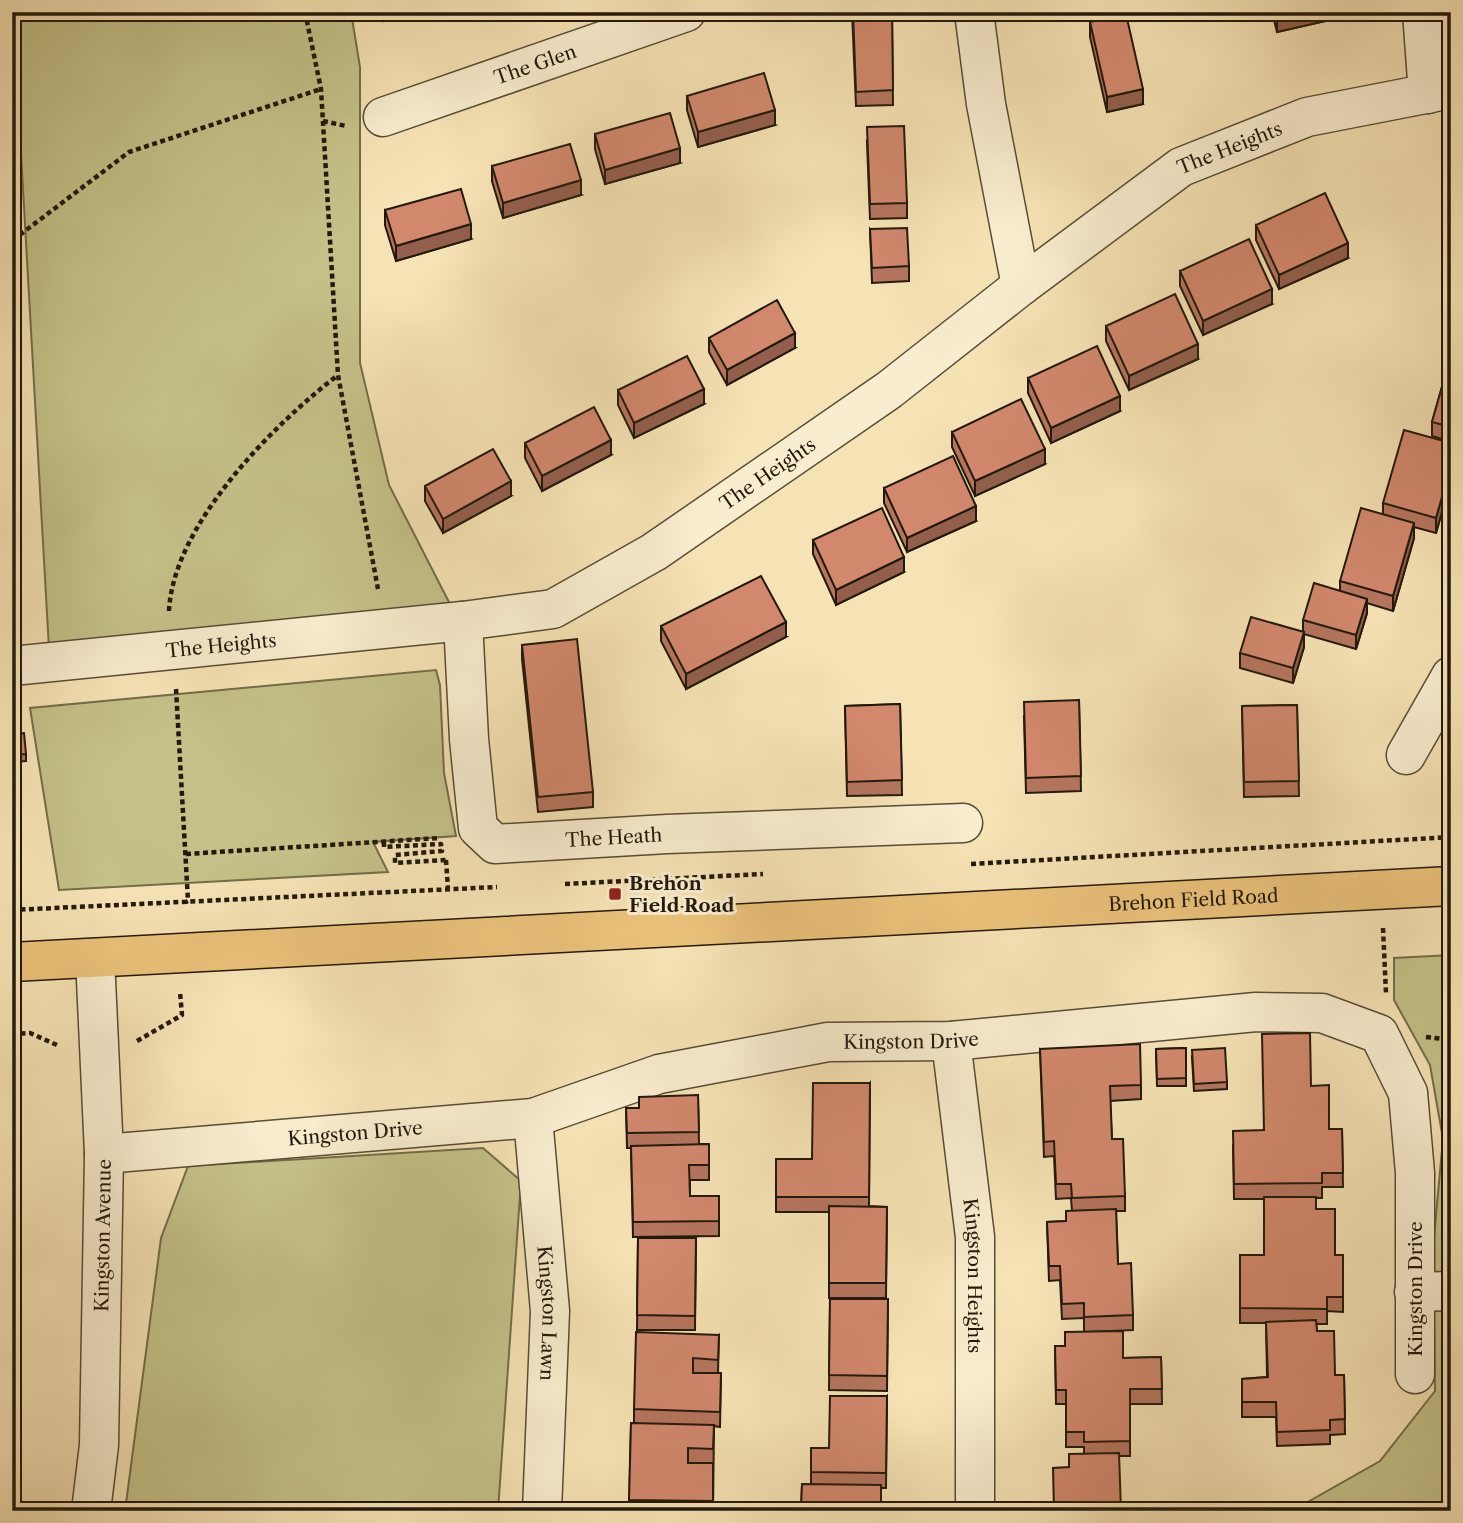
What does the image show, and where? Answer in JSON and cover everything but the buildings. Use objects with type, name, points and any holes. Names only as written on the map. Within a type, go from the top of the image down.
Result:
[{"type":"main road","name":"Brehon Field Road","points":[[12,962],[1451,886]]},
{"type":"street","name":"The Glen","points":[[383,117],[687,12]]},
{"type":"street","points":[[974,12],[986,104],[1021,286]]},
{"type":"street","points":[[1422,12],[1439,91]]},
{"type":"street","name":"The Heights","points":[[12,666],[463,621],[553,609],[654,552],[889,390],[1021,286],[1181,167],[1307,117],[1439,91]]},
{"type":"street","points":[[463,621],[469,739],[478,828]]},
{"type":"street","points":[[1406,755],[1451,676]]},
{"type":"street","name":"The Heath","points":[[478,828],[495,845],[667,834],[963,824]]},
{"type":"street","name":"Kingston Avenue","points":[[91,1511],[99,1445],[104,1154],[95,958]]},
{"type":"street","name":"Kingston Drive","points":[[104,1154],[533,1118],[659,1074],[828,1042],[951,1041],[1256,1012],[1322,1013],[1379,1034],[1408,1093],[1415,1173],[1432,1291],[1415,1374]]},
{"type":"street","name":"Kingston Heights","points":[[951,1041],[975,1237],[975,1511]]},
{"type":"street","name":"Kingston Lawn","points":[[533,1118],[550,1311],[542,1511]]},
{"type":"path","points":[[304,12],[321,89],[338,376],[378,590]]},
{"type":"path","points":[[12,237],[17,237],[129,152],[321,89]]},
{"type":"path","points":[[169,623],[170,595],[191,540],[227,482],[297,407],[338,376]]},
{"type":"path","points":[[12,910],[188,901],[175,681]]},
{"type":"path","points":[[186,854],[456,836],[478,828]]},
{"type":"path","points":[[384,842],[384,847],[441,844],[442,851],[395,855],[395,863],[446,860],[448,889]]},
{"type":"path","points":[[1379,888],[1387,1014],[1379,1034]]},
{"type":"path","points":[[172,903],[181,1004]]},
{"type":"shaded area","points":[[13,12],[351,12],[360,67],[360,363],[389,485],[453,610],[49,649]]},
{"type":"shaded area","points":[[436,670],[440,685],[444,773],[456,836],[373,842],[388,872],[59,890],[30,708]]},
{"type":"shaded area","points":[[1451,955],[1451,1511],[1292,1511],[1380,1461],[1435,1391],[1433,1248],[1443,1139],[1430,1065],[1394,1000],[1394,958]]},
{"type":"shaded area","points":[[483,1148],[521,1181],[498,1511],[125,1511],[161,1238],[188,1166]]},
{"type":"place","name":"Brehon Field Road","points":[[615,894]]}]
